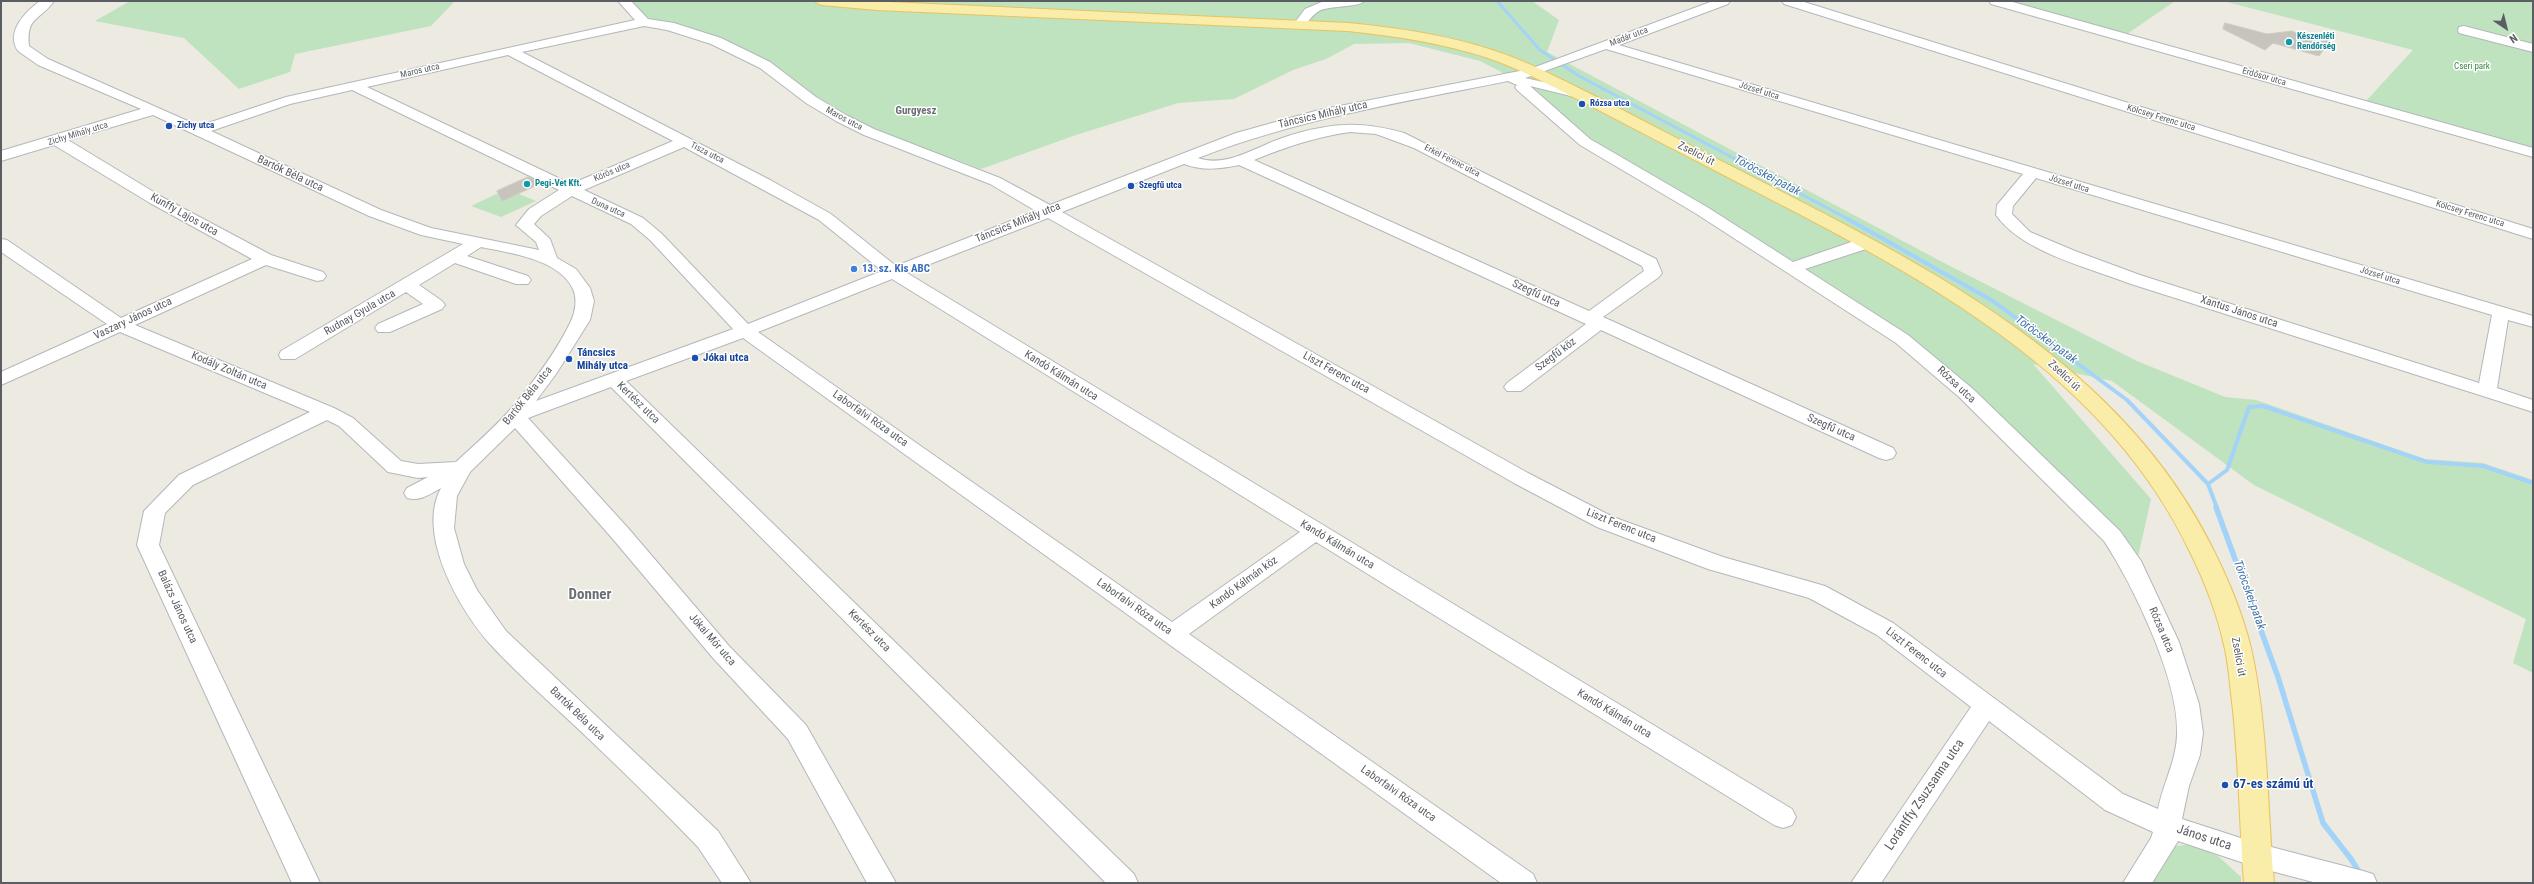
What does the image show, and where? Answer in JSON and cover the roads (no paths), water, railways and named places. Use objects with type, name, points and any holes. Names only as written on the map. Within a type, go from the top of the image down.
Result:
[{"type":"main road","name":"Zselici út","points":[[822,1],[877,6],[1300,25],[1395,32],[1426,38],[1540,70],[1579,94],[1866,243],[1963,299],[2055,367],[2130,442],[2169,495],[2200,547],[2236,639],[2249,726],[2258,869]]},
{"type":"street","name":"Bartók Béla utca","points":[[48,1],[29,16],[21,31],[23,48],[43,62],[154,110],[375,214],[427,232],[528,251],[549,260],[570,273],[581,288],[585,301],[581,320],[548,374],[515,416],[462,468],[447,496],[443,528],[453,564],[467,594],[498,637],[653,784],[708,839],[737,883]]},
{"type":"street","points":[[624,1],[644,22]]},
{"type":"street","points":[[1300,25],[1304,15],[1311,9],[1331,3],[1358,1]]},
{"type":"street","name":"Madár utca","points":[[1540,70],[1724,1]]},
{"type":"street","name":"Kölcsey Ferenc utca","points":[[1788,1],[2533,234]]},
{"type":"street","name":"Erdősor utca","points":[[1995,1],[2533,153]]},
{"type":"street","name":"Maros utca","points":[[198,131],[261,108],[644,22],[670,26],[716,41],[764,65],[811,100],[868,132],[995,181],[1048,211]]},
{"type":"street","points":[[2464,30],[2533,48]]},
{"type":"street","name":"József utca","points":[[1606,45],[2533,322]]},
{"type":"street","name":"Tisza utca","points":[[510,51],[765,183],[825,218],[893,272]]},
{"type":"street","name":"Táncsics Mihály utca","points":[[515,416],[745,331],[1241,136],[1319,114],[1502,79],[1540,70]]},
{"type":"street","points":[[1502,79],[1541,84],[1579,94]]},
{"type":"street","name":"Duna utca","points":[[354,86],[569,190],[637,221],[656,237],[745,331]]},
{"type":"street","name":"Rózsa utca","points":[[1522,87],[1585,142],[1702,210],[1861,311],[1929,360],[2112,536],[2133,567],[2167,642],[2187,704],[2190,733],[2187,755],[2176,786],[2168,826]]},
{"type":"street","name":"Zichy Mihály utca","points":[[1,156],[154,110]]},
{"type":"street","name":"Erkel Ferenc utca","points":[[1241,160],[1286,141],[1320,132],[1350,128],[1399,136],[1650,263]]},
{"type":"street","name":"Kunffy Lajos utca","points":[[57,140],[156,200],[265,259],[318,276]]},
{"type":"street","name":"Körös utca","points":[[549,260],[548,248],[543,238],[524,225],[530,216],[569,190],[684,142]]},
{"type":"street","points":[[1182,158],[1207,165],[1241,160]]},
{"type":"street","name":"Szegfű utca","points":[[1241,160],[1886,453]]},
{"type":"street","name":"Xantus János utca","points":[[2032,173],[2005,205],[2004,215],[2024,235],[2045,246],[2134,279],[2533,406]]},
{"type":"street","name":"Liszt Ferenc utca","points":[[1048,211],[1521,478],[1605,522],[1716,563],[1817,592],[1885,629],[2114,802],[2168,826]]},
{"type":"street","name":"Rudnay Gyula utca","points":[[288,355],[432,271],[480,241]]},
{"type":"street","points":[[1792,268],[1866,243]]},
{"type":"street","name":"Kodály Zoltán utca","points":[[1,244],[120,325],[327,412],[346,422],[395,467],[418,471],[462,468]]},
{"type":"street","points":[[454,257],[522,280]]},
{"type":"street","name":"Vaszary János utca","points":[[1,379],[265,259]]},
{"type":"street","name":"Szegfű köz","points":[[1514,387],[1653,274],[1650,263]]},
{"type":"street","name":"Rudnay Gyula utca","points":[[311,331],[411,276],[432,271]]},
{"type":"street","name":"Kandó Kálmán utca","points":[[893,272],[1315,532],[1783,817]]},
{"type":"street","points":[[384,328],[436,305],[408,285]]},
{"type":"street","points":[[2488,392],[2501,312]]},
{"type":"street","name":"Laborfalvi Róza utca","points":[[745,331],[1523,883]]},
{"type":"street","name":"Kertész utca","points":[[613,380],[1124,883]]},
{"type":"street","name":"Balázs János utca","points":[[306,883],[148,545],[155,511],[186,480],[257,444],[327,412]]},
{"type":"street","name":"Jókai Mór utca","points":[[515,416],[620,533],[721,652],[796,732],[882,883]]},
{"type":"street","points":[[414,493],[462,468]]},
{"type":"street","name":"Kandó Kálmán köz","points":[[1172,634],[1315,532]]},
{"type":"street","name":"Lorántffy Zsuzsanna utca","points":[[1865,883],[1985,706]]},
{"type":"street","name":"János utca","points":[[2138,883],[2164,842],[2168,826],[2258,869],[2334,875],[2363,883]]},
{"type":"waterway","name":"Töröcskei-patak","points":[[1497,1],[1540,50],[1579,76],[1850,220]]},
{"type":"waterway","name":"Töröcskei-patak","points":[[1848,219],[1993,301],[2127,400],[2208,484]]},
{"type":"waterway","points":[[2208,484],[2227,470],[2249,407],[2263,406],[2427,462],[2483,466],[2533,483]]},
{"type":"waterway","name":"Töröcskei-patak","points":[[2208,484],[2217,508]]},
{"type":"waterway","name":"Töröcskei-patak","points":[[2216,507],[2278,677],[2323,823],[2351,859],[2366,883]]},
{"type":"place","name":"Készenléti Rendőrség","points":[[2289,42]]},
{"type":"place","name":"Rózsa utca","points":[[1582,104]]},
{"type":"place","name":"Zichy utca","points":[[169,126]]},
{"type":"place","name":"Pegi-Vet Kft.","points":[[527,184]]},
{"type":"place","name":"Szegfű utca","points":[[1131,186]]},
{"type":"place","name":"13. sz. Kis ABC","points":[[854,269]]},
{"type":"place","name":"Jókai utca","points":[[695,358]]},
{"type":"place","name":"Táncsics Mihály utca","points":[[569,359]]},
{"type":"place","name":"67-es számú út","points":[[2225,785]]},
{"type":"district","name":"Gurgyesz","points":[[916,111]]},
{"type":"district","name":"Donner","points":[[590,595]]},
{"type":"park label","name":"Cseri park","points":[[2472,67]]}]
